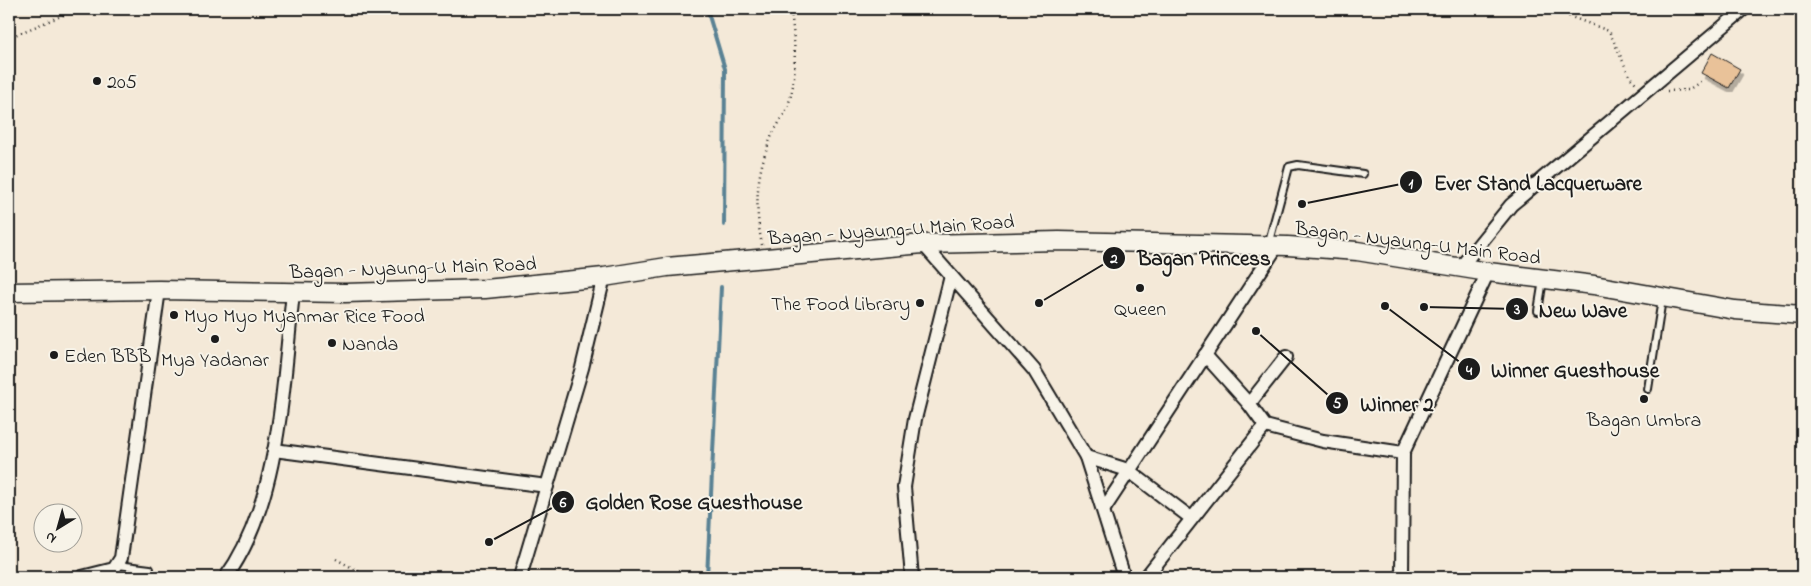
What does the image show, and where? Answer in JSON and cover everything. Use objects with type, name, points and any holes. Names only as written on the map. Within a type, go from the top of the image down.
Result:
[{"type":"main road","name":"Bagan - Nyaung-U Main Road","points":[[9,292],[159,290],[293,293],[485,289],[604,277],[667,267],[923,244],[1059,241],[1272,246],[1357,252],[1488,272],[1594,285],[1662,299],[1734,310],[1802,315]]},
{"type":"street","points":[[1460,268],[1511,205],[1744,9]]},
{"type":"street","points":[[923,244],[1034,370],[1086,457],[1124,577]]},
{"type":"street","points":[[1104,509],[1205,355],[1272,246]]},
{"type":"street","points":[[1402,577],[1403,453],[1488,272]]},
{"type":"street","points":[[912,577],[904,487],[915,419],[951,276]]},
{"type":"street","points":[[520,577],[582,368],[604,277]]},
{"type":"street","points":[[82,577],[109,572],[118,565],[121,558],[159,290]]},
{"type":"street","points":[[226,577],[236,564],[249,535],[274,450],[293,293]]},
{"type":"street","points":[[1205,355],[1249,404],[1265,426],[1323,441],[1403,453]]},
{"type":"street","points":[[1249,404],[1286,357]]},
{"type":"street","points":[[1146,577],[1265,426]]},
{"type":"street","points":[[274,450],[547,486]]},
{"type":"street","points":[[1086,457],[1128,470],[1191,518]]},
{"type":"lane","points":[[1272,246],[1289,166],[1298,165],[1363,174]]},
{"type":"lane","points":[[1538,311],[1543,279]]},
{"type":"lane","points":[[1648,389],[1662,299]]},
{"type":"lane","points":[[118,565],[150,569]]},
{"type":"path","points":[[9,41],[15,35],[78,9]]},
{"type":"path","points":[[765,258],[756,215],[759,177],[772,135],[789,104],[794,68],[791,9]]},
{"type":"path","points":[[1550,9],[1609,31],[1630,77],[1640,86],[1671,92],[1688,90],[1703,80]]},
{"type":"path","points":[[336,559],[370,577]]},
{"type":"building","points":[[1712,53],[1740,69],[1729,88],[1701,73]]},
{"type":"waterway","points":[[707,9],[725,69],[724,225]]},
{"type":"waterway","points":[[707,577],[721,287]]},
{"type":"place","name":"205","points":[[97,81]]},
{"type":"place","name":"Ever Stand Lacquerware","points":[[1302,204]]},
{"type":"place","name":"Queen","points":[[1140,288]]},
{"type":"place","name":"The Food Library","points":[[920,303]]},
{"type":"place","name":"Bagan Princess","points":[[1039,303]]},
{"type":"place","name":"Winner Guesthouse","points":[[1385,306]]},
{"type":"place","name":"New Wave","points":[[1424,307]]},
{"type":"place","name":"Myo Myo Myanmar Rice Food","points":[[174,315]]},
{"type":"place","name":"Winner 2","points":[[1256,331]]},
{"type":"place","name":"Mya Yadanar","points":[[215,339]]},
{"type":"place","name":"Nanda","points":[[332,343]]},
{"type":"place","name":"Eden BBB","points":[[54,355]]},
{"type":"place","name":"Bagan Umbra","points":[[1644,399]]},
{"type":"place","name":"Golden Rose Guesthouse","points":[[489,542]]}]
